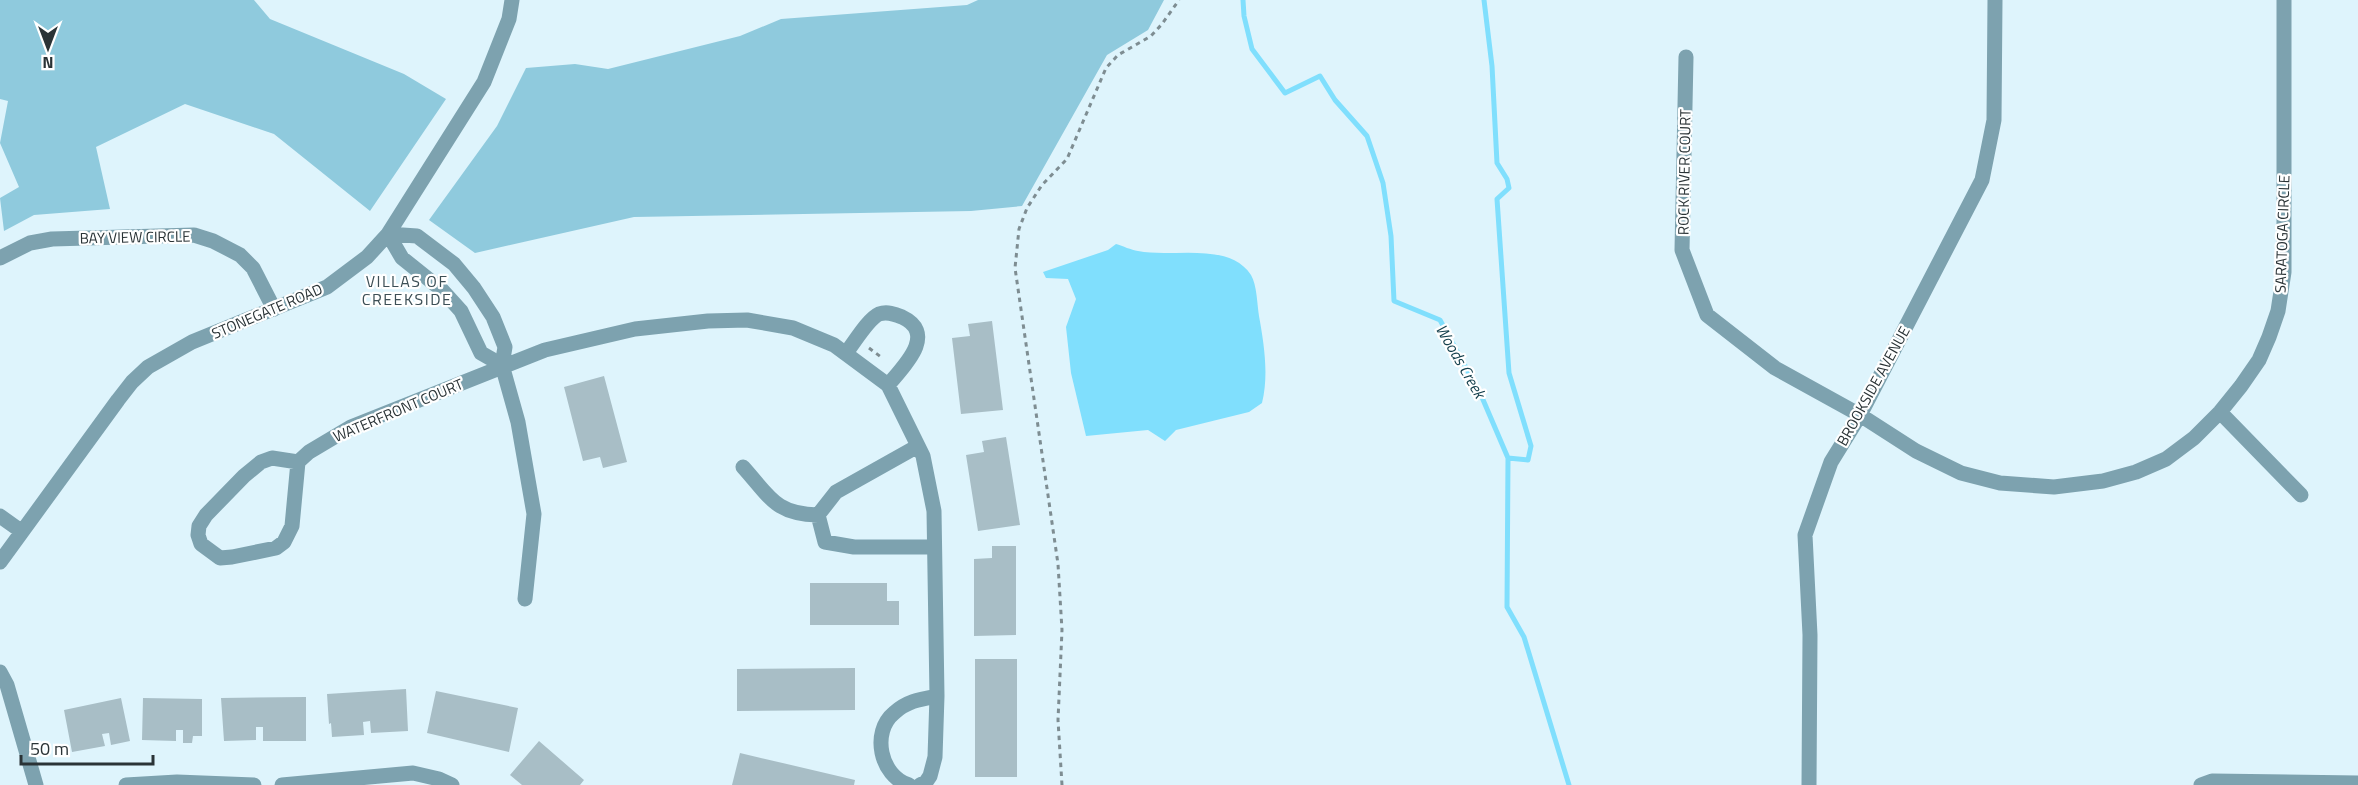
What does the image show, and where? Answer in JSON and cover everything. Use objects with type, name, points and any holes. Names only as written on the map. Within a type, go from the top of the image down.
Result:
[{"type":"street","name":"STONEGATE ROAD","points":[[0,562],[118,400],[148,367],[192,342],[327,287],[366,257],[388,234],[484,82],[509,19],[512,0]]},
{"type":"street","name":"BROOKSIDE AVENUE","points":[[1809,785],[1810,635],[1805,535],[1831,462],[1860,415],[1982,180],[1994,120],[1995,0]]},
{"type":"street","name":"SARATOGA CIRCLE","points":[[1860,415],[1916,451],[1961,473],[2000,483],[2054,487],[2103,482],[2146,468],[2166,459],[2194,438],[2220,412],[2259,360],[2270,337],[2278,310],[2284,272],[2284,0]]},
{"type":"street","name":"ROCK RIVER COURT","points":[[1686,57],[1682,250],[1707,315],[1775,368],[1860,415]]},
{"type":"street","points":[[388,234],[402,258],[442,290],[461,311],[481,353],[502,365]]},
{"type":"street","points":[[388,234],[417,236],[453,264],[494,317],[505,347],[502,365],[518,422],[532,495],[534,514],[525,599]]},
{"type":"street","name":"BAY VIEW CIRCLE","points":[[0,258],[30,243],[52,238],[194,235],[228,247],[240,255],[253,268],[274,309]]},
{"type":"street","points":[[846,353],[872,320],[880,314],[892,313],[915,326],[918,339],[915,351],[888,386],[923,456],[934,512],[937,696],[933,768],[926,782],[920,785]]},
{"type":"street","name":"WATERFRONT COURT","points":[[298,462],[351,427],[502,365],[545,350],[596,337],[708,321],[747,320],[793,328],[834,345],[888,386]]},
{"type":"street","points":[[2220,412],[2301,495]]},
{"type":"street","points":[[818,515],[836,492],[918,446]]},
{"type":"street","points":[[272,458],[298,462],[292,526],[284,542],[276,548],[220,558],[201,544],[198,535],[199,526],[206,515],[244,476],[261,462],[272,458]]},
{"type":"street","points":[[743,467],[778,506],[799,515],[818,515]]},
{"type":"street","points":[[818,515],[825,542],[854,547],[934,547]]},
{"type":"street","points":[[0,516],[21,531]]},
{"type":"street","points":[[0,672],[7,685],[36,785]]},
{"type":"street","points":[[909,785],[897,780],[888,770],[883,752],[883,731],[886,722],[906,704],[937,696]]},
{"type":"street","points":[[282,785],[413,772],[452,785]]},
{"type":"street","points":[[2201,785],[2212,781],[2358,783]]},
{"type":"street","points":[[126,785],[177,782],[254,785]]},
{"type":"path","points":[[1062,785],[1058,720],[1062,630],[1058,564],[1015,268],[1019,229],[1027,208],[1042,185],[1067,159],[1106,68],[1118,55],[1151,36],[1179,0]]},
{"type":"shaded area","points":[[0,0],[254,0],[270,19],[404,74],[446,99],[370,211],[274,134],[185,104],[96,147],[110,209],[34,215],[4,231],[0,198],[19,187],[0,143],[8,101],[0,99]]},
{"type":"shaded area","points":[[978,0],[1164,0],[1148,30],[1107,55],[1022,206],[971,211],[634,217],[475,253],[429,220],[497,126],[526,68],[575,64],[608,69],[740,36],[781,19],[967,5]]},
{"type":"shaded area","points":[[1116,244],[1152,253],[1215,254],[1241,264],[1251,275],[1256,289],[1265,360],[1262,403],[1249,412],[1176,430],[1165,441],[1148,430],[1086,436],[1071,373],[1066,327],[1076,299],[1068,279],[1046,278],[1043,272],[1108,250]]},
{"type":"building","points":[[992,321],[1003,410],[961,414],[952,338],[970,336],[968,324]]},
{"type":"building","points":[[604,376],[627,462],[603,468],[600,457],[583,461],[564,387]]},
{"type":"building","points":[[1006,437],[1020,525],[978,531],[966,455],[984,452],[982,441]]},
{"type":"building","points":[[992,546],[1016,546],[1016,635],[974,636],[974,559],[992,558]]},
{"type":"building","points":[[810,583],[887,583],[887,601],[899,601],[899,625],[810,625]]},
{"type":"building","points":[[975,659],[1017,659],[1017,777],[975,777]]},
{"type":"building","points":[[855,668],[855,710],[737,711],[737,669]]},
{"type":"building","points":[[406,689],[408,731],[371,733],[370,721],[363,722],[364,735],[332,737],[327,694]]},
{"type":"building","points":[[436,691],[518,708],[509,752],[427,733]]},
{"type":"building","points":[[306,697],[306,741],[263,741],[263,727],[256,727],[256,740],[224,741],[221,698]]},
{"type":"building","points":[[121,698],[130,741],[111,745],[109,733],[102,734],[105,746],[72,752],[64,710]]},
{"type":"building","points":[[143,698],[202,699],[202,736],[193,736],[192,743],[183,743],[183,730],[176,730],[176,741],[142,740]]},
{"type":"building","points":[[539,741],[584,780],[580,785],[522,785],[510,775]]},
{"type":"building","points":[[740,753],[855,780],[854,785],[732,785]]},
{"type":"waterway","name":"Woods Creek","points":[[1243,0],[1244,16],[1252,49],[1285,93],[1320,76],[1335,100],[1367,136],[1383,183],[1391,236],[1394,301],[1440,320],[1481,395],[1508,458],[1507,607],[1524,637],[1569,785]]},
{"type":"waterway","points":[[1484,0],[1492,66],[1497,163],[1507,179],[1509,188],[1497,199],[1509,373],[1531,446],[1528,460],[1508,458]]},
{"type":"district","name":"VILLAS OF CREEKSIDE","points":[[407,290]]}]
